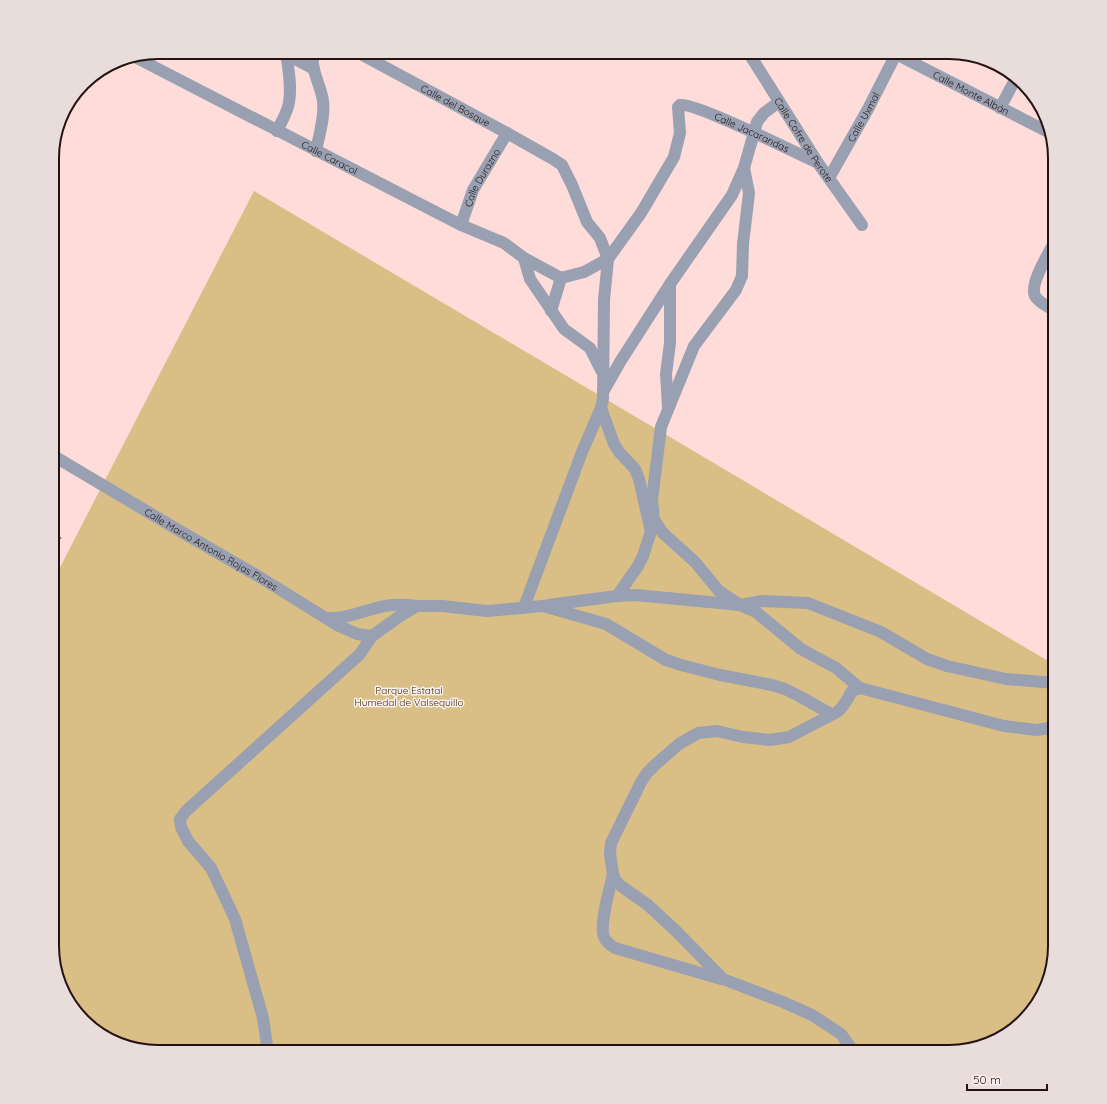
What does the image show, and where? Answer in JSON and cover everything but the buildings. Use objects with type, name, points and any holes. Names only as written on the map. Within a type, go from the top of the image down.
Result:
[{"type":"street","points":[[277,131],[287,111],[289,103],[290,82],[287,59]]},
{"type":"street","points":[[296,59],[314,69]]},
{"type":"street","points":[[312,59],[323,100],[324,112],[316,151]]},
{"type":"street","name":"Calle del Bosque","points":[[370,59],[508,133],[553,159],[562,166],[572,185],[587,222],[600,238],[608,259]]},
{"type":"street","name":"Calle Cofre de Perote","points":[[752,59],[818,163],[862,225]]},
{"type":"street","name":"Calle Uxmal","points":[[829,178],[865,115],[891,59]]},
{"type":"street","name":"Calle Monte Albán","points":[[906,59],[1044,130]]},
{"type":"street","name":"Calle Caracol","points":[[143,60],[277,131],[461,225],[504,243],[524,258],[561,278]]},
{"type":"street","points":[[1000,108],[1013,83]]},
{"type":"street","points":[[603,392],[620,362],[670,284],[732,195],[744,168],[758,122],[764,113],[779,102]]},
{"type":"street","name":"Calle Jacarandas","points":[[608,259],[641,213],[674,157],[680,133],[678,107],[680,105],[684,104],[706,112],[818,163]]},
{"type":"street","name":"Calle Durazno","points":[[461,225],[473,190],[508,133]]},
{"type":"street","points":[[617,596],[638,566],[651,532],[654,520],[652,500],[660,427],[694,346],[736,290],[742,276],[743,244],[749,193],[744,168]]},
{"type":"street","points":[[1048,255],[1035,280],[1034,289],[1035,296],[1048,307]]},
{"type":"street","points":[[524,258],[530,279],[551,311],[564,329],[590,348],[602,372]]},
{"type":"street","points":[[551,311],[561,278],[584,272],[608,259]]},
{"type":"street","points":[[524,607],[582,452],[601,408],[603,392],[602,372],[604,300],[608,259]]},
{"type":"street","points":[[668,409],[666,374],[667,352],[670,343],[670,284]]},
{"type":"street","points":[[601,408],[614,444],[635,469],[639,479],[651,532]]},
{"type":"street","name":"Calle Marco Antonio Rojas Flores","points":[[59,459],[184,534],[258,576],[326,618],[357,634],[372,636]]},
{"type":"street","points":[[654,520],[663,534],[696,562],[719,591],[740,605],[756,612],[801,649],[836,668],[860,688],[1004,726],[1037,730],[1048,728]]},
{"type":"street","points":[[326,618],[351,616],[374,608],[394,605],[442,606],[480,611],[543,606],[617,596],[636,595],[740,605],[762,602],[808,602],[881,632],[927,658],[947,666],[1006,679],[1048,682]]},
{"type":"street","points":[[267,1045],[263,1018],[235,919],[211,868],[188,841],[181,827],[180,819],[186,811],[360,654],[372,636],[417,606]]},
{"type":"street","points":[[543,606],[606,624],[666,660],[720,675],[785,689],[831,714]]},
{"type":"street","points":[[723,979],[648,905],[616,881],[613,874],[610,854],[611,843],[641,782],[647,773],[679,744],[698,732],[717,731],[743,737],[770,740],[789,738],[811,727],[842,708],[852,691],[860,688]]},
{"type":"street","points":[[613,874],[602,926],[603,935],[606,942],[614,948],[723,979],[783,1002],[812,1015],[841,1034],[849,1045]]},
{"type":"path","points":[[59,541],[61,537]]},
{"type":"green space","name":"Parque Estatal Humedal de Valsequillo","points":[[254,191],[1048,660],[1048,953],[1045,972],[1035,996],[1014,1021],[999,1032],[981,1040],[956,1045],[151,1045],[132,1042],[108,1032],[83,1011],[72,996],[64,978],[60,959],[59,569]]}]
